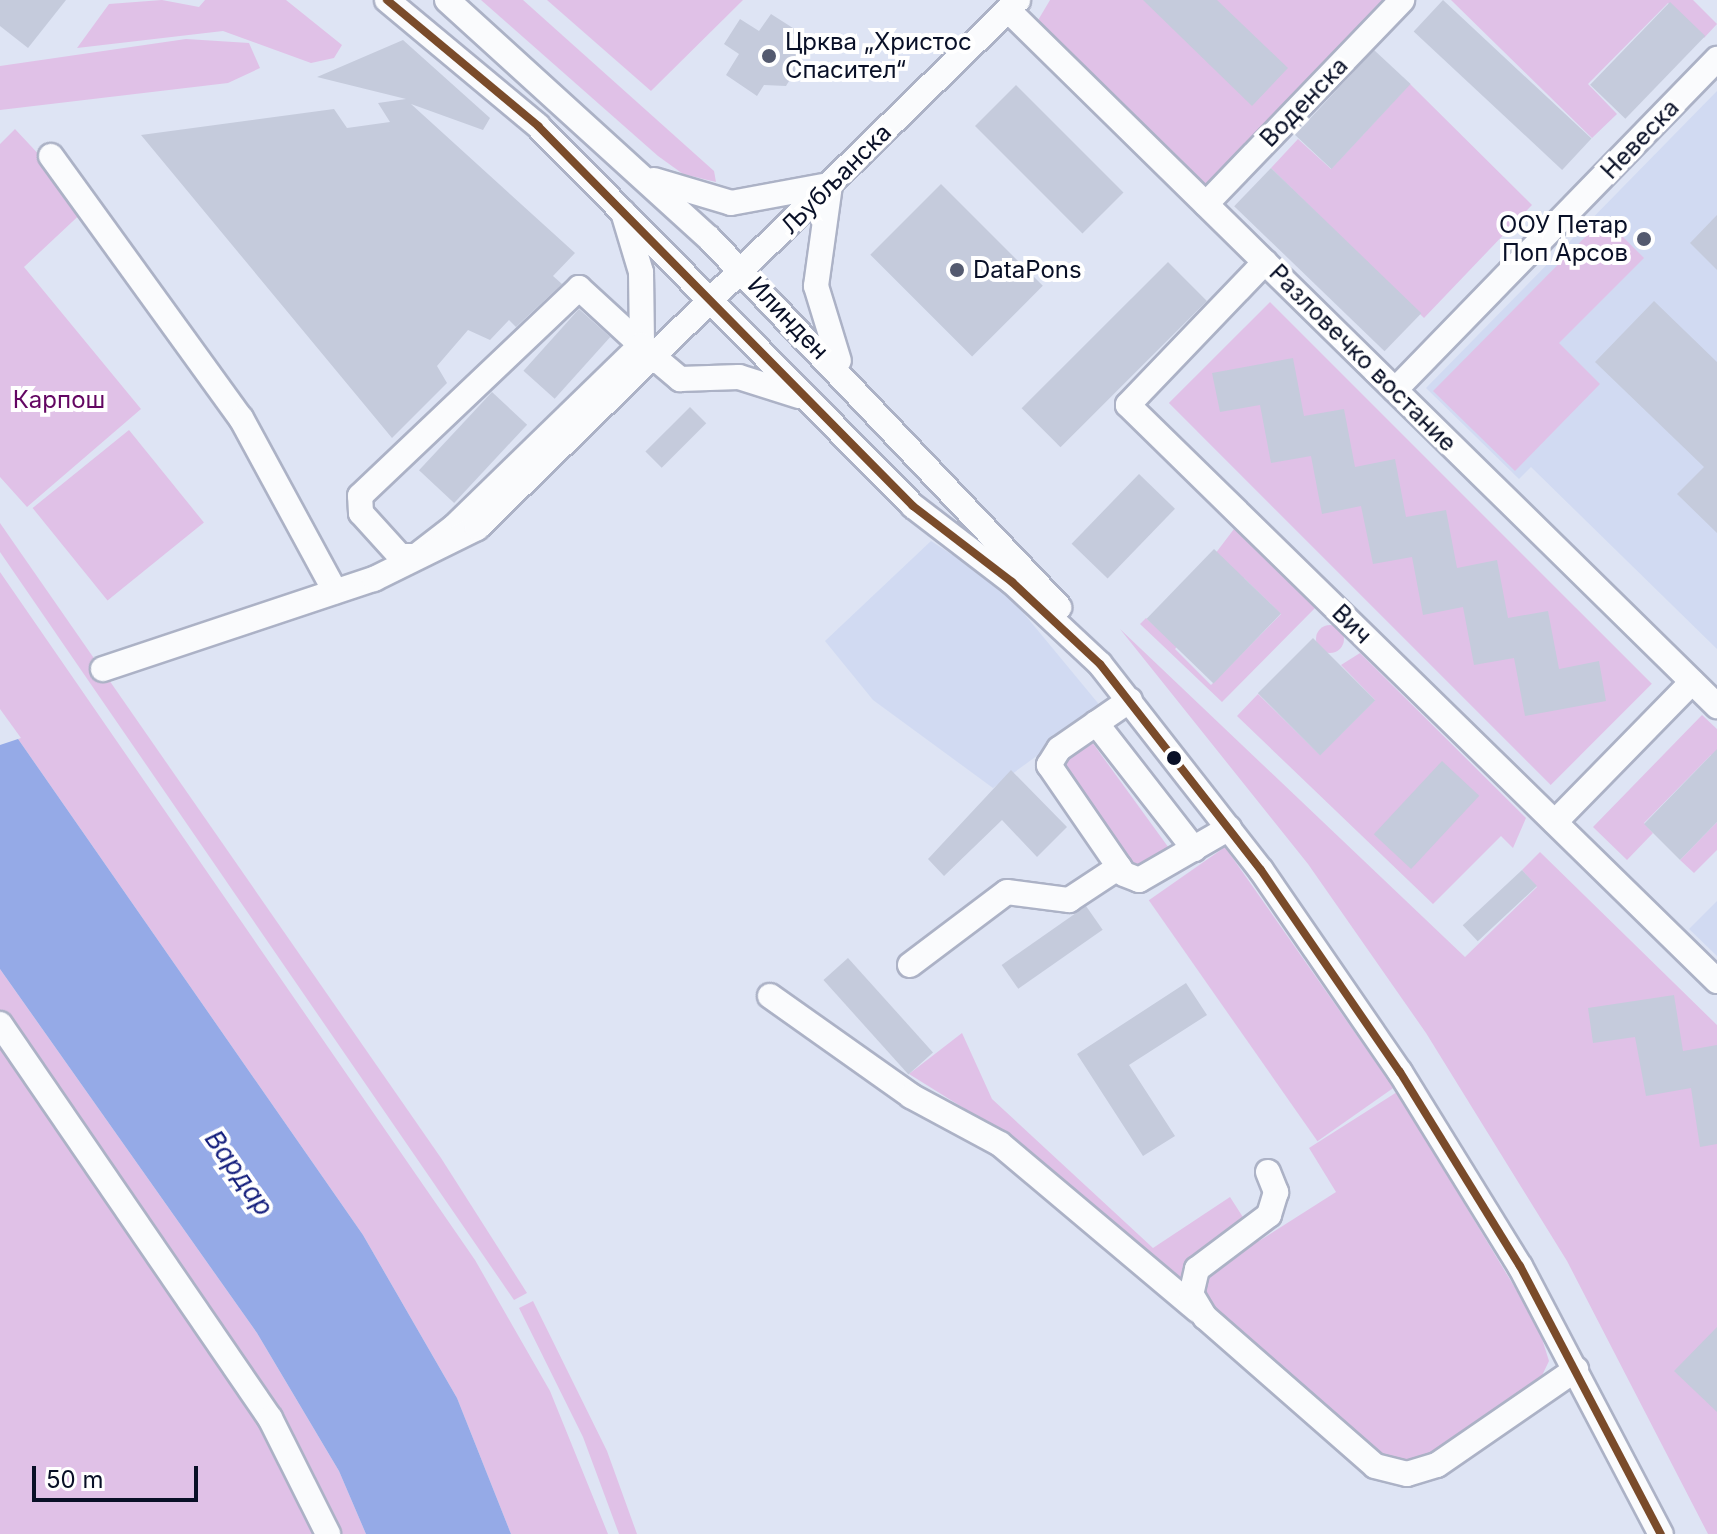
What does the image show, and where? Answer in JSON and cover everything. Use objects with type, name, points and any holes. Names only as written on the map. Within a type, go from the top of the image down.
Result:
[{"type":"street","name":"Илинден","points":[[387,0],[621,205],[913,506],[1012,582],[1100,664]]},
{"type":"street","name":"Илинден","points":[[447,0],[644,175],[743,272],[856,387],[1037,581],[1229,828],[1429,1117],[1576,1369],[1661,1534]]},
{"type":"street","name":"Воденска","points":[[1206,204],[1402,0]]},
{"type":"street","name":"Разловечко востание","points":[[1013,5],[1206,204],[1717,706]]},
{"type":"street","name":"Љубљанска","points":[[647,352],[743,272],[1013,5]]},
{"type":"street","name":"Невеска","points":[[1395,390],[1717,59]]},
{"type":"street","points":[[51,156],[248,428],[335,591]]},
{"type":"street","points":[[644,175],[731,203],[830,185],[816,269],[818,306],[856,387]]},
{"type":"street","points":[[103,669],[404,567],[477,528],[647,352],[641,272],[621,205]]},
{"type":"street","name":"Вич","points":[[1265,262],[1128,405],[1717,981]]},
{"type":"street","points":[[647,352],[416,556],[400,556],[361,513],[360,496],[573,290],[680,379],[755,380],[811,403]]},
{"type":"street","points":[[1555,822],[1692,682]]},
{"type":"street","points":[[1130,700],[1059,749],[1050,774],[1119,867],[1139,880],[1229,828]]},
{"type":"street","points":[[1096,723],[1194,849]]},
{"type":"street","points":[[910,965],[1007,892],[1069,900],[1119,867]]},
{"type":"street","points":[[770,996],[911,1096],[1000,1144],[1205,1317],[1359,1456],[1391,1472],[1437,1465],[1576,1369]]},
{"type":"street","points":[[0,1024],[270,1418],[328,1534]]},
{"type":"street","points":[[1205,1317],[1191,1294],[1191,1278],[1269,1215],[1276,1192],[1268,1172]]},
{"type":"shaded area","name":"ООУ Петар Поп Арсов","points":[[1717,91],[1717,649],[1531,467],[1519,479],[1426,388]]},
{"type":"shaded area","points":[[931,541],[1002,587],[1102,708],[993,788],[873,700],[825,641]]},
{"type":"shaded area","points":[[1717,901],[1717,956],[1689,929]]},
{"type":"green space","points":[[162,0],[199,7],[205,0],[286,0],[342,45],[334,58],[311,63],[223,31],[77,48],[109,4]]},
{"type":"green space","points":[[481,0],[523,0],[714,171],[716,182],[683,174],[658,156]]},
{"type":"green space","points":[[547,0],[743,0],[651,91]]},
{"type":"green space","points":[[1050,0],[1402,0],[1206,204],[1031,32]]},
{"type":"green space","points":[[1451,0],[1693,0],[1717,24],[1704,38],[1668,3],[1588,84],[1617,114],[1592,138]]},
{"type":"green space","points":[[186,39],[249,43],[260,68],[228,83],[0,110],[0,66]]},
{"type":"green space","points":[[1410,84],[1532,205],[1424,318],[1271,168],[1298,139],[1331,169]]},
{"type":"green space","name":"Карпош","points":[[15,129],[88,207],[24,267],[141,409],[27,507],[0,477],[0,144]]},
{"type":"green space","points":[[1604,218],[1644,258],[1559,343],[1600,384],[1515,471],[1433,391]]},
{"type":"green space","points":[[1270,302],[1652,684],[1551,785],[1169,403]]},
{"type":"green space","points":[[129,430],[204,522],[108,601],[33,508]]},
{"type":"green space","points":[[0,523],[441,1158],[527,1293],[514,1300],[0,552]]},
{"type":"green space","points":[[1234,529],[1315,608],[1222,702],[1140,624],[1146,618],[1158,629]],"holes":[[[1244,578],[1281,614],[1211,685],[1175,649]]]},
{"type":"green space","points":[[0,572],[475,1260],[550,1391],[608,1534],[511,1534],[457,1398],[363,1235],[0,713]]},
{"type":"green space","points":[[1330,625],[1340,629],[1344,639],[1340,649],[1330,653],[1320,649],[1316,639],[1320,629]]},
{"type":"green space","points":[[1120,629],[1465,957],[1537,887],[1522,870],[1540,852],[1717,1025],[1717,1534],[1708,1534],[1567,1261],[1426,1033],[1308,864]]},
{"type":"green space","points":[[1360,653],[1526,818],[1513,848],[1501,836],[1433,904],[1237,716],[1258,694],[1320,755],[1375,700],[1341,665]]},
{"type":"green space","points":[[1702,715],[1717,729],[1717,761],[1711,755],[1644,823],[1653,833],[1627,860],[1593,827]]},
{"type":"green space","points":[[1089,738],[1168,847],[1134,872],[1055,763]]},
{"type":"green space","points":[[1717,822],[1717,850],[1694,873],[1680,860]]},
{"type":"green space","points":[[1225,847],[1394,1088],[1317,1141],[1149,900]]},
{"type":"green space","points":[[0,969],[257,1333],[339,1471],[366,1534],[0,1534]]},
{"type":"green space","points":[[962,1033],[992,1099],[1153,1248],[1230,1197],[1248,1225],[1185,1292],[1002,1132],[909,1074]]},
{"type":"green space","points":[[1397,1092],[1538,1326],[1549,1361],[1537,1386],[1448,1453],[1398,1470],[1206,1309],[1199,1278],[1254,1234],[1259,1241],[1336,1192],[1309,1148]]},
{"type":"green space","points":[[533,1301],[607,1451],[637,1534],[619,1534],[583,1437],[519,1308]]},
{"type":"water","name":"Вардар","points":[[0,713],[363,1235],[457,1398],[511,1534],[366,1534],[339,1471],[257,1333],[0,969]]},
{"type":"pier","points":[[0,709],[21,738],[0,745]]},
{"type":"building","points":[[0,0],[66,0],[28,48],[0,26]]},
{"type":"building","points":[[1143,0],[1217,0],[1288,68],[1252,106]]},
{"type":"building","points":[[1443,0],[1591,138],[1562,170],[1414,31]]},
{"type":"building","points":[[1670,2],[1705,36],[1625,119],[1590,85]]},
{"type":"building","name":"Црква „Христос Спасител“","points":[[771,14],[796,30],[785,47],[803,58],[786,86],[764,85],[757,96],[726,75],[739,54],[724,44],[740,19],[759,31]]},
{"type":"building","points":[[403,40],[490,118],[483,130],[411,104],[575,253],[553,276],[562,284],[516,327],[509,320],[490,340],[468,330],[437,366],[447,383],[392,438],[141,135],[334,109],[347,128],[390,122],[378,103],[406,99],[317,77]]},
{"type":"building","points":[[1374,50],[1411,84],[1331,169],[1295,135]]},
{"type":"building","points":[[1016,85],[1123,192],[1082,233],[975,126]]},
{"type":"building","points":[[1271,168],[1421,313],[1385,351],[1234,206]]},
{"type":"building","name":"DataPons","points":[[941,184],[1043,286],[972,357],[870,255]]},
{"type":"building","points":[[1717,215],[1717,270],[1690,243]]},
{"type":"building","points":[[1168,262],[1207,301],[1061,447],[1022,408]]},
{"type":"building","points":[[1654,301],[1717,362],[1717,533],[1677,494],[1704,467],[1595,362]]},
{"type":"building","points":[[579,309],[610,337],[555,399],[523,371]]},
{"type":"building","points":[[1293,358],[1304,416],[1344,409],[1355,467],[1395,459],[1406,517],[1446,510],[1457,568],[1497,560],[1508,618],[1548,611],[1559,669],[1599,661],[1606,701],[1525,716],[1514,658],[1474,665],[1463,607],[1423,615],[1412,557],[1373,564],[1361,506],[1322,514],[1311,456],[1271,463],[1260,405],[1220,412],[1212,373]]},
{"type":"building","points":[[492,392],[527,425],[454,503],[419,470]]},
{"type":"building","points":[[690,407],[706,423],[662,468],[645,452]]},
{"type":"building","points":[[1139,474],[1175,509],[1108,579],[1072,544]]},
{"type":"building","points":[[1214,549],[1281,614],[1214,683],[1147,619]]},
{"type":"building","points":[[1313,638],[1375,700],[1320,755],[1258,693]]},
{"type":"building","points":[[1717,749],[1717,822],[1680,860],[1644,824]]},
{"type":"building","points":[[1442,761],[1479,796],[1411,869],[1374,834]]},
{"type":"building","points":[[1011,770],[1067,827],[1037,857],[1002,820],[944,876],[928,859]]},
{"type":"building","points":[[1522,870],[1537,886],[1478,941],[1463,925]]},
{"type":"building","points":[[1086,906],[1103,930],[1018,989],[1002,965]]},
{"type":"building","points":[[848,958],[933,1052],[908,1074],[823,980]]},
{"type":"building","points":[[1186,983],[1207,1015],[1129,1065],[1175,1136],[1143,1156],[1077,1054]]},
{"type":"building","points":[[1674,995],[1683,1051],[1717,1045],[1717,1144],[1700,1147],[1691,1088],[1646,1096],[1635,1037],[1593,1043],[1588,1008]]},
{"type":"building","points":[[1717,1327],[1717,1412],[1674,1371]]},
{"type":"transit line","points":[[387,0],[538,126],[913,506],[1012,582],[1100,664],[1261,870],[1400,1072],[1520,1266],[1661,1534]]},
{"type":"place","name":"Црква „Христос Спасител“","points":[[769,56]]},
{"type":"place","name":"ООУ Петар Поп Арсов","points":[[1644,239]]},
{"type":"place","name":"DataPons","points":[[957,270]]}]
